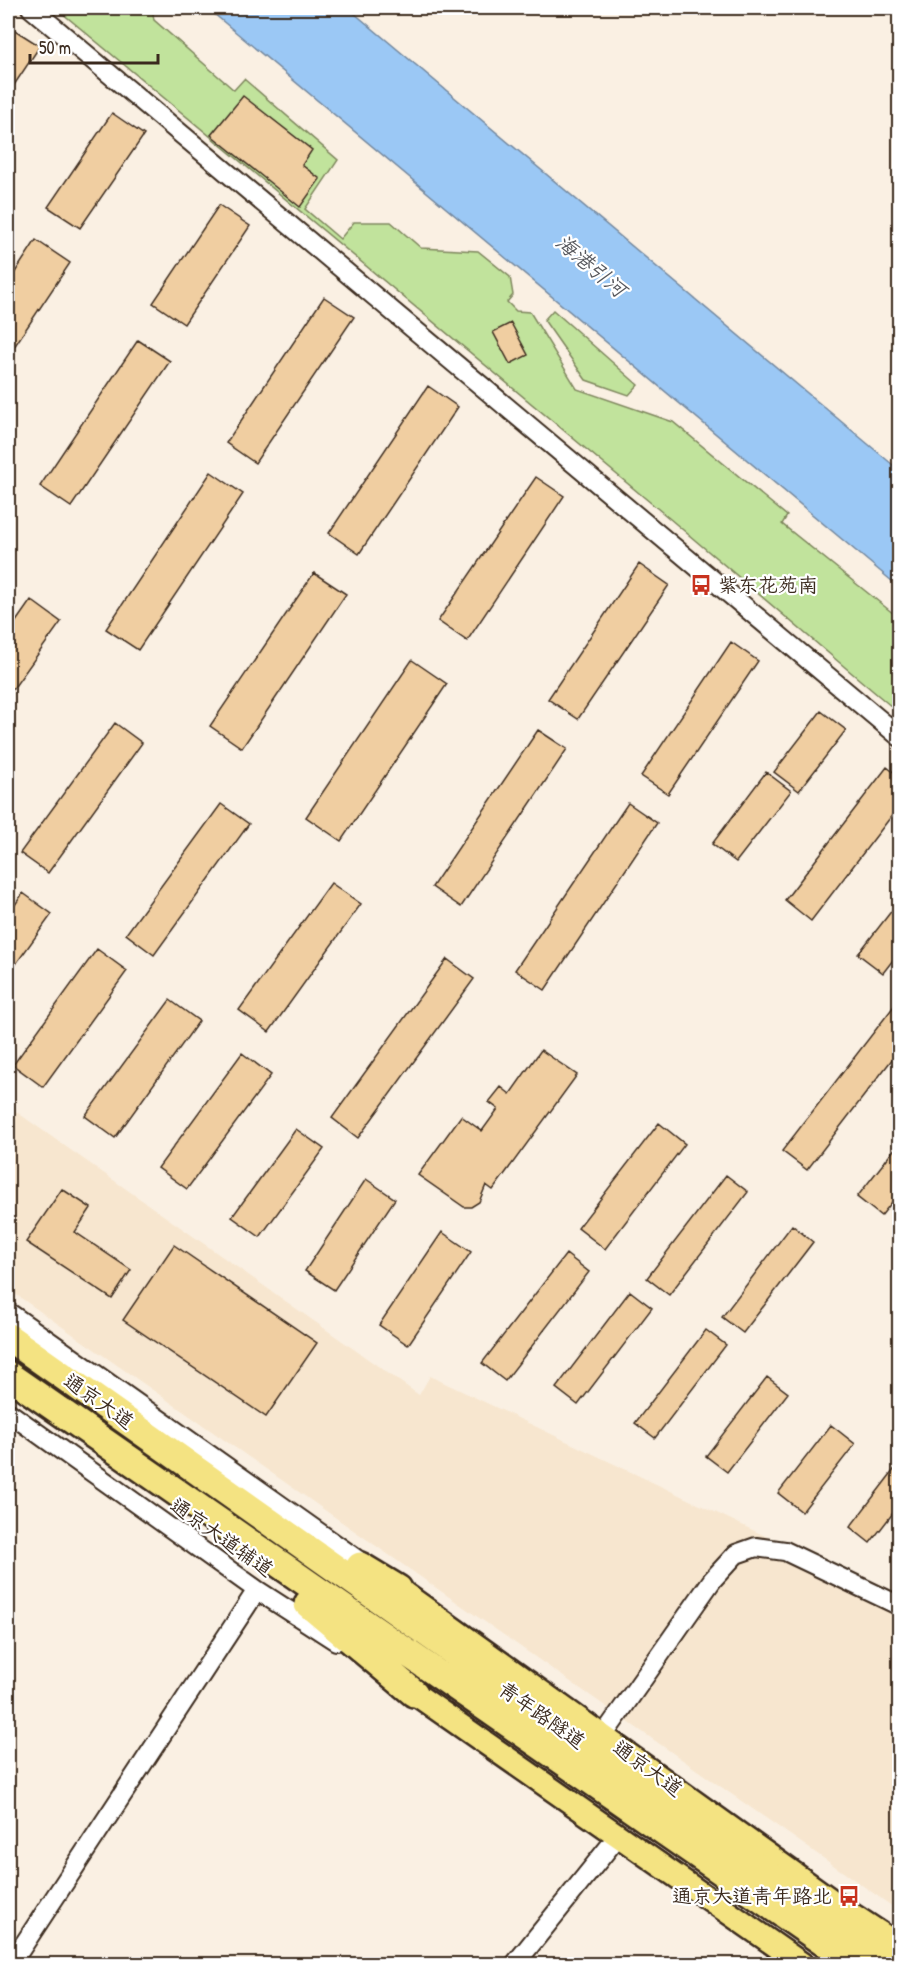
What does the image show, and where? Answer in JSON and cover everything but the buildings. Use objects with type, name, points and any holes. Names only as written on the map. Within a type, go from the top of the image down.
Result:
[{"type":"highway","name":"通京大道","points":[[8,1337],[190,1465]]},
{"type":"highway","name":"通京大道","points":[[8,1375],[176,1493]]},
{"type":"highway","points":[[190,1465],[398,1588]]},
{"type":"highway","name":"青年路隧道","points":[[190,1465],[895,1965]]},
{"type":"highway","points":[[176,1493],[414,1693]]},
{"type":"highway","name":"青年路隧道","points":[[176,1493],[855,1965]]},
{"type":"main road","name":"通京大道","points":[[398,1588],[833,1901],[900,1946]]},
{"type":"main road","points":[[414,1693],[802,1965]]},
{"type":"street","points":[[31,8],[900,737]]},
{"type":"street","points":[[8,1312],[398,1588]]},
{"type":"street","name":"通京大道辅道","points":[[8,1412],[257,1590],[414,1693]]},
{"type":"street","points":[[603,1736],[713,1579],[736,1554],[756,1547],[785,1551],[900,1606]]},
{"type":"street","points":[[12,1965],[257,1590]]},
{"type":"street","points":[[515,1965],[618,1836]]},
{"type":"shaded area","points":[[8,1106],[419,1395],[430,1376],[899,1600],[899,1911],[8,1289]]},
{"type":"green space","points":[[56,8],[152,8],[154,20],[234,90],[244,79],[338,160],[305,209],[340,239],[354,222],[391,222],[421,248],[478,251],[510,277],[513,295],[507,302],[516,311],[530,312],[577,389],[673,422],[787,516],[782,524],[899,618],[899,713],[663,513]]},
{"type":"green space","points":[[553,310],[638,385],[629,395],[586,380],[544,320]]},
{"type":"water","name":"海港引河","points":[[207,8],[348,8],[899,470],[899,587]]},
{"type":"place","name":"紫东花苑南","points":[[701,585]]},
{"type":"place","name":"通京大道青年路北","points":[[849,1896]]}]
